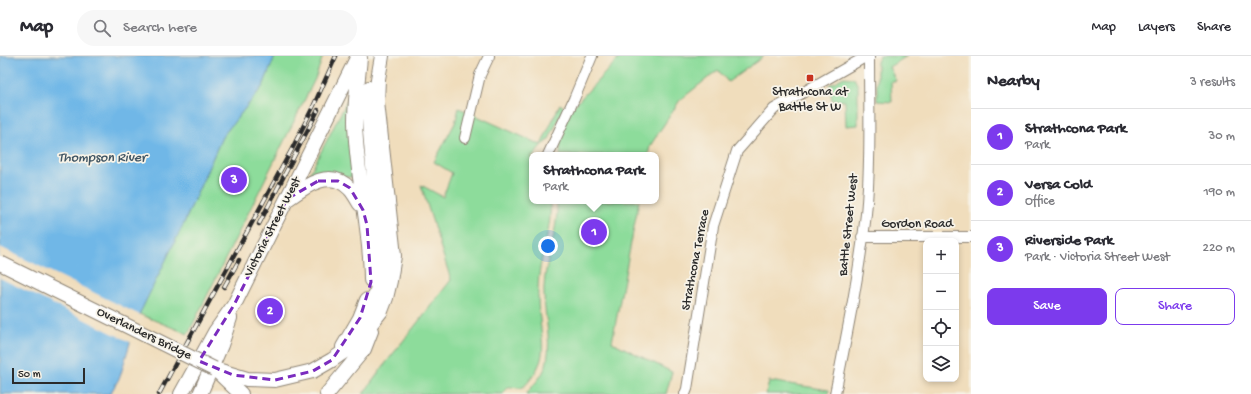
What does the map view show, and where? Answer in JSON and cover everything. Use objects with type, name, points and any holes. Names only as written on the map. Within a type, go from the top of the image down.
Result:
[{"type":"main road","name":"Victoria Street West","points":[[181,394],[215,332],[234,305],[359,56]]},
{"type":"main road","points":[[342,347],[360,318],[372,282],[371,261],[355,122],[359,56]]},
{"type":"main road","points":[[332,360],[365,321],[374,302],[380,282],[381,258],[368,108],[369,79],[374,56]]},
{"type":"main road","points":[[327,394],[364,349],[381,311],[389,286],[394,256],[377,102],[378,79],[382,56]]},
{"type":"main road","points":[[287,199],[318,180],[338,180],[350,188],[364,210]]},
{"type":"main road","name":"Overlanders Bridge","points":[[0,263],[214,369],[247,379],[275,380],[294,376],[314,371],[332,360]]},
{"type":"main road","points":[[200,394],[221,345],[234,305]]},
{"type":"main road","points":[[332,360],[355,344],[381,311]]},
{"type":"main road","points":[[214,369],[241,394]]},
{"type":"street","points":[[465,138],[480,75],[489,56]]},
{"type":"street","points":[[549,152],[592,56]]},
{"type":"street","name":"Battle Street West","points":[[835,394],[852,306],[862,237],[868,177],[868,56]]},
{"type":"street","name":"Strathcona Terrace","points":[[685,394],[713,226],[737,151],[774,109],[868,56]]},
{"type":"street","name":"Gordon Road","points":[[862,237],[971,237]]},
{"type":"highlighted area","points":[[318,181],[338,181],[350,188],[363,210],[367,225],[371,282],[360,318],[332,360],[313,371],[275,380],[233,375],[199,361],[234,305],[287,199]]},
{"type":"green space","points":[[275,56],[323,56],[315,79],[188,334],[139,314],[184,223],[222,137],[263,86]]},
{"type":"green space","points":[[621,56],[764,56],[728,82],[718,70],[680,100],[650,146],[649,152],[560,152],[561,133],[570,110]]},
{"type":"green space","points":[[880,56],[907,56],[889,67],[896,81],[891,81],[892,102],[877,101],[877,62]]},
{"type":"green space","points":[[844,77],[854,78],[858,86],[858,125],[846,126],[845,101],[832,100],[829,85]]},
{"type":"green space","points":[[347,101],[350,103],[355,177],[345,177],[326,172],[311,176],[310,173]]},
{"type":"green space","points":[[560,104],[564,107],[549,139],[536,152],[529,152],[529,204],[550,204],[548,234],[540,267],[538,289],[542,355],[533,376],[523,387],[509,387],[503,394],[363,394],[451,280],[421,185],[443,197],[452,173],[434,162],[455,123],[459,108],[541,145]]},
{"type":"green space","points":[[557,204],[638,204],[612,342],[672,372],[666,394],[526,394],[542,375],[547,361],[548,334],[544,288],[557,212]]},
{"type":"green space","points":[[769,381],[829,390],[828,394],[766,394]]},
{"type":"water","name":"Thompson River","points":[[0,56],[275,56],[263,86],[222,137],[184,223],[137,319],[120,377],[110,394],[0,394]]},
{"type":"pier","points":[[0,247],[140,315],[132,343],[0,278]]},
{"type":"railway","points":[[159,394],[292,149],[336,56]]},
{"type":"railway","points":[[259,224],[318,110]]},
{"type":"railway","points":[[224,287],[239,260]]},
{"type":"place","name":"Strathcona at Battle St W","points":[[810,78]]},
{"type":"place","name":"Riverside Park","points":[[234,180]]},
{"type":"place","name":"Strathcona Park","points":[[594,232]]},
{"type":"place","name":"Versa Cold","points":[[270,311]]}]
